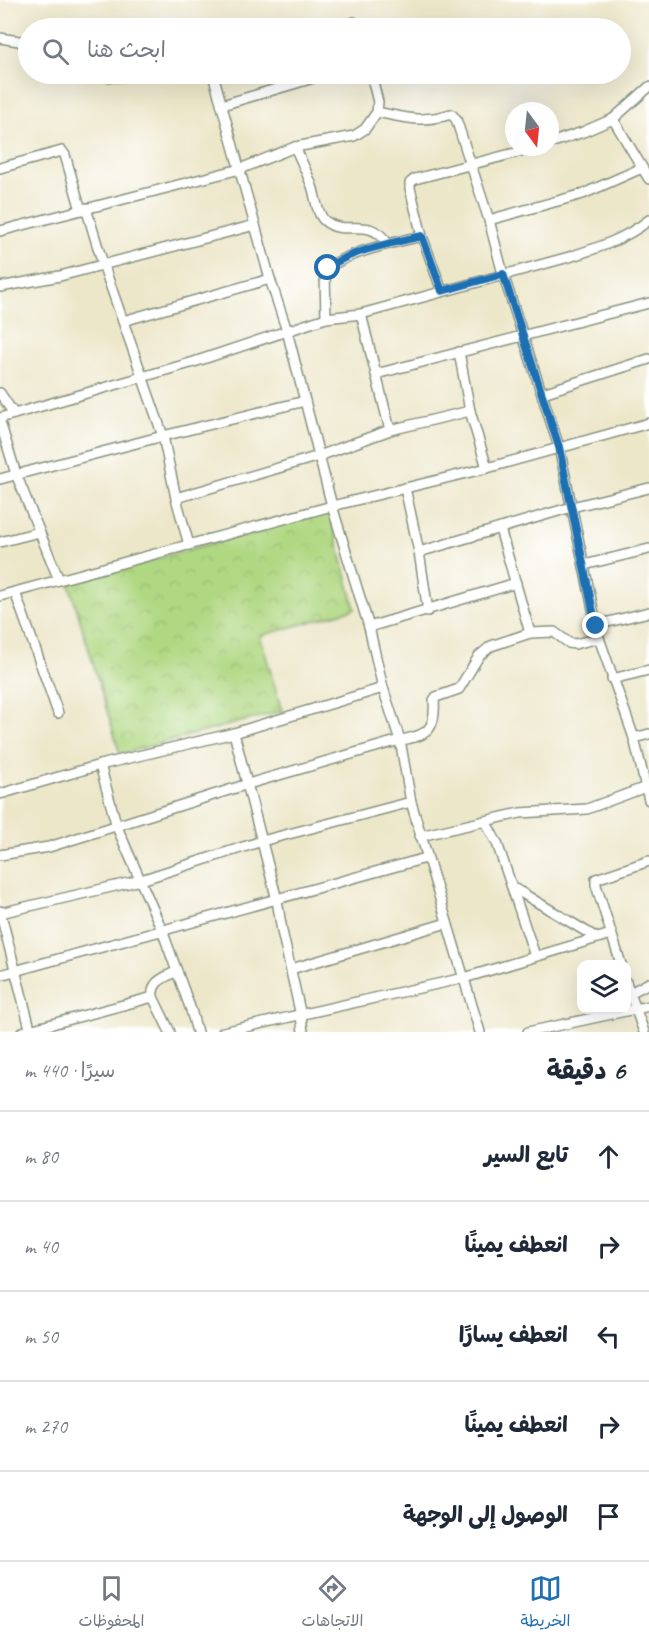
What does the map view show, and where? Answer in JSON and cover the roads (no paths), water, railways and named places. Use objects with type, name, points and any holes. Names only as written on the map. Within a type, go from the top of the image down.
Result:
[{"type":"street","points":[[0,38],[18,41]]},
{"type":"street","points":[[216,84],[270,279],[287,331],[332,506],[400,740],[420,837],[480,1032]]},
{"type":"street","points":[[222,105],[293,84]]},
{"type":"street","points":[[0,231],[240,169],[295,147],[354,136],[365,129],[377,112],[378,102],[374,84]]},
{"type":"street","points":[[559,140],[613,119],[649,87]]},
{"type":"street","points":[[377,112],[414,120],[426,120],[451,114],[454,116],[489,220],[503,274],[559,447],[599,638],[634,738],[649,800]]},
{"type":"street","points":[[613,119],[649,179]]},
{"type":"street","points":[[295,147],[312,185],[321,216],[327,223],[342,227],[374,228],[388,244]]},
{"type":"street","points":[[0,168],[62,151],[65,155],[163,436],[189,545]]},
{"type":"street","points":[[442,291],[422,236],[410,183],[505,155]]},
{"type":"street","points":[[489,220],[583,194],[642,168]]},
{"type":"street","points":[[59,580],[16,474],[0,420],[194,362],[326,318],[361,314],[603,247],[634,231],[649,220]]},
{"type":"street","points":[[0,287],[60,276],[255,225]]},
{"type":"street","points":[[326,318],[326,273],[336,261],[388,244],[422,236]]},
{"type":"street","points":[[123,321],[270,279]]},
{"type":"street","points":[[376,375],[524,334],[649,303]]},
{"type":"street","points":[[361,314],[390,430]]},
{"type":"street","points":[[459,352],[470,411],[487,468]]},
{"type":"street","points":[[543,393],[649,359]]},
{"type":"street","points":[[0,393],[14,414]]},
{"type":"street","points":[[0,479],[305,401]]},
{"type":"street","points":[[176,498],[319,456],[390,430],[470,411]]},
{"type":"street","points":[[0,596],[649,423]]},
{"type":"street","points":[[405,488],[419,552],[428,611]]},
{"type":"street","points":[[419,552],[572,507],[649,488]]},
{"type":"street","points":[[500,528],[530,633]]},
{"type":"street","points":[[0,542],[39,532]]},
{"type":"street","points":[[584,565],[649,549]]},
{"type":"street","points":[[369,627],[516,583]]},
{"type":"street","points":[[15,592],[58,713]]},
{"type":"street","points":[[596,626],[649,612]]},
{"type":"street","points":[[0,855],[49,848],[248,784],[411,738],[430,729],[434,721],[436,697],[459,689],[468,670],[485,650],[530,633],[554,632],[569,643],[575,644],[599,638]]},
{"type":"street","points":[[612,679],[649,670]]},
{"type":"street","points":[[0,794],[100,765],[234,733],[384,688]]},
{"type":"street","points":[[234,733],[277,900],[303,1032]]},
{"type":"street","points":[[634,738],[649,734]]},
{"type":"street","points":[[100,765],[117,827],[162,930],[197,1032]]},
{"type":"street","points":[[420,837],[520,813],[588,808],[646,787]]},
{"type":"street","points":[[153,997],[27,1031],[0,912],[141,880],[262,842],[411,802]]},
{"type":"street","points":[[486,820],[497,843],[535,956]]},
{"type":"street","points":[[0,975],[426,858]]},
{"type":"street","points":[[620,960],[596,879],[649,861]]},
{"type":"street","points":[[512,887],[597,938]]},
{"type":"street","points":[[291,969],[447,923]]},
{"type":"street","points":[[223,1032],[464,978],[611,933]]},
{"type":"street","points":[[170,1032],[153,997],[153,986],[156,982],[177,971]]},
{"type":"street","points":[[631,992],[649,983]]},
{"type":"street","points":[[631,996],[644,1032]]},
{"type":"street","points":[[528,1032],[649,1005]]}]
